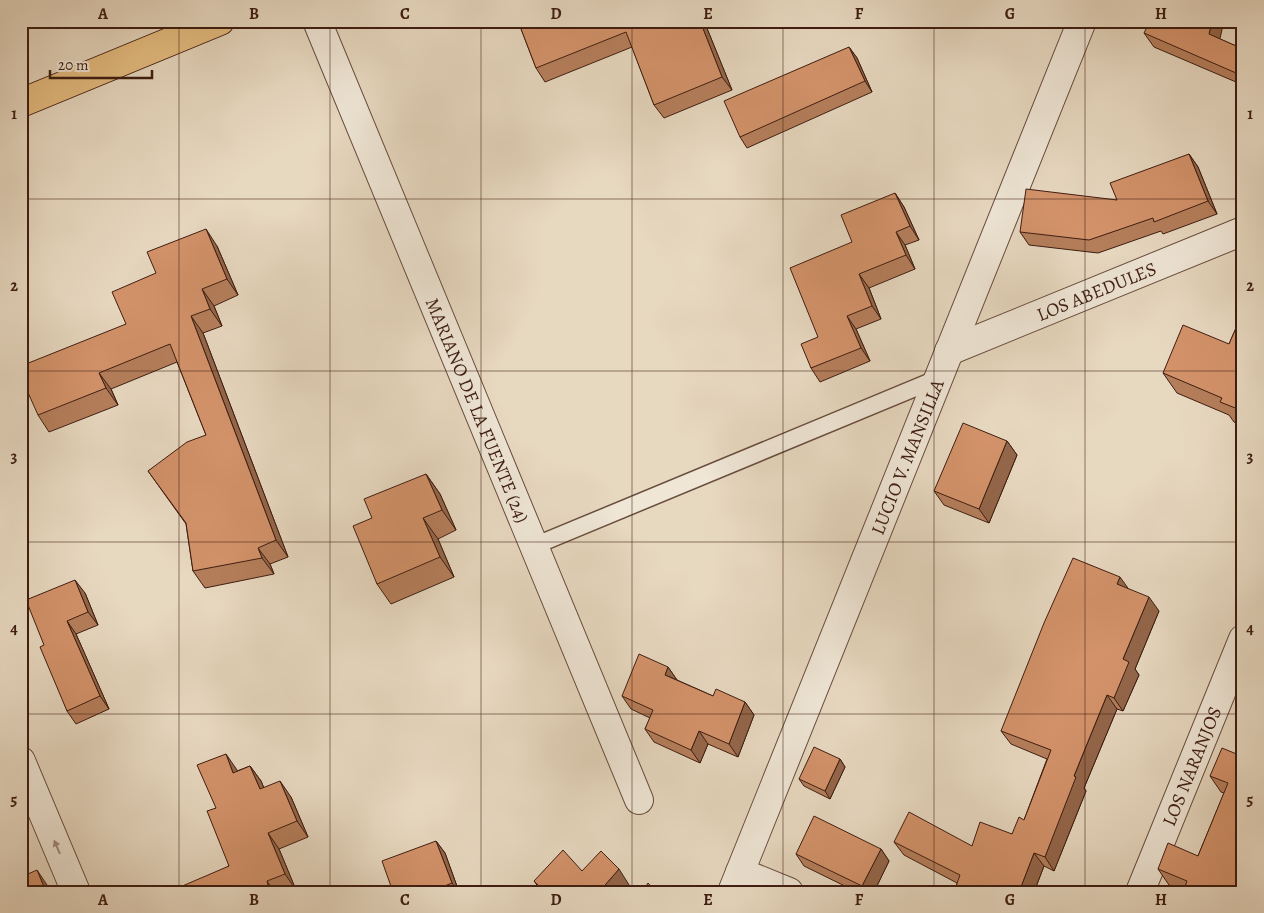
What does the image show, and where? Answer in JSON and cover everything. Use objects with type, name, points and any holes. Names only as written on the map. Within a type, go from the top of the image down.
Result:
[{"type":"highway","points":[[21,103],[220,21]]},
{"type":"street","name":"MARIANO DE LA FUENTE (24)","points":[[316,21],[639,800]]},
{"type":"street","name":"LUCIO V. MANSILLA","points":[[736,882],[1082,21]]},
{"type":"street","name":"LOS ABEDULES","points":[[949,351],[1243,231]]},
{"type":"street","name":"LOS NARANJOS","points":[[1140,892],[1243,639]]},
{"type":"street","points":[[21,762],[76,892]]},
{"type":"street","points":[[736,882],[789,892]]},
{"type":"lane","points":[[534,546],[939,378]]},
{"type":"building","points":[[518,21],[700,21],[722,77],[654,105],[626,32],[536,68]]},
{"type":"building","points":[[1150,21],[1212,21],[1209,34],[1243,49],[1243,76],[1144,33]]},
{"type":"building","points":[[849,47],[865,81],[740,137],[724,101]]},
{"type":"building","points":[[1189,154],[1208,201],[1154,222],[1153,218],[1089,240],[1020,232],[1026,189],[1117,200],[1110,183]]},
{"type":"building","points":[[895,193],[910,226],[896,232],[906,255],[859,274],[872,306],[847,316],[861,348],[811,368],[801,344],[818,337],[790,268],[852,242],[841,215]]},
{"type":"building","points":[[206,229],[227,279],[202,289],[210,309],[191,316],[276,540],[258,548],[262,558],[193,571],[186,523],[148,471],[187,442],[206,435],[170,344],[99,373],[106,388],[38,415],[21,377],[21,366],[126,324],[112,292],[156,273],[147,252]]},
{"type":"building","points":[[1243,312],[1243,411],[1220,402],[1222,398],[1163,373],[1183,325],[1229,344]]},
{"type":"building","points":[[963,423],[1007,441],[979,509],[934,491]]},
{"type":"building","points":[[426,474],[442,510],[423,518],[440,557],[377,584],[353,526],[372,518],[364,499]]},
{"type":"building","points":[[1073,558],[1120,577],[1117,584],[1149,597],[1123,659],[1129,662],[1114,698],[1107,695],[1074,776],[1076,777],[1045,857],[1034,853],[1019,892],[954,892],[960,875],[894,842],[909,812],[972,846],[980,822],[1012,834],[1019,817],[1024,820],[1051,750],[1001,731],[1044,623]]},
{"type":"building","points":[[75,580],[88,612],[67,621],[100,696],[67,711],[40,647],[44,645],[26,600]]},
{"type":"building","points":[[639,654],[668,667],[665,675],[713,696],[716,689],[745,702],[729,744],[699,731],[691,750],[645,729],[653,710],[622,696]]},
{"type":"building","points":[[1243,746],[1243,892],[1183,892],[1187,881],[1158,869],[1168,843],[1198,856],[1228,783],[1210,776],[1222,748],[1239,755]]},
{"type":"building","points":[[814,747],[840,759],[825,791],[799,779]]},
{"type":"building","points":[[226,754],[233,773],[250,766],[260,789],[280,781],[297,821],[268,833],[285,874],[267,881],[268,885],[252,892],[182,892],[180,887],[229,866],[207,811],[216,808],[197,765]]},
{"type":"building","points":[[814,816],[881,849],[862,886],[796,854]]},
{"type":"building","points":[[436,841],[452,883],[430,892],[393,892],[382,861]]},
{"type":"building","points":[[563,850],[582,871],[601,851],[619,869],[599,892],[545,892],[534,881]]},
{"type":"building","points":[[37,870],[46,892],[21,892],[21,877]]},
{"type":"building","points":[[648,883],[656,892],[642,892]]}]
